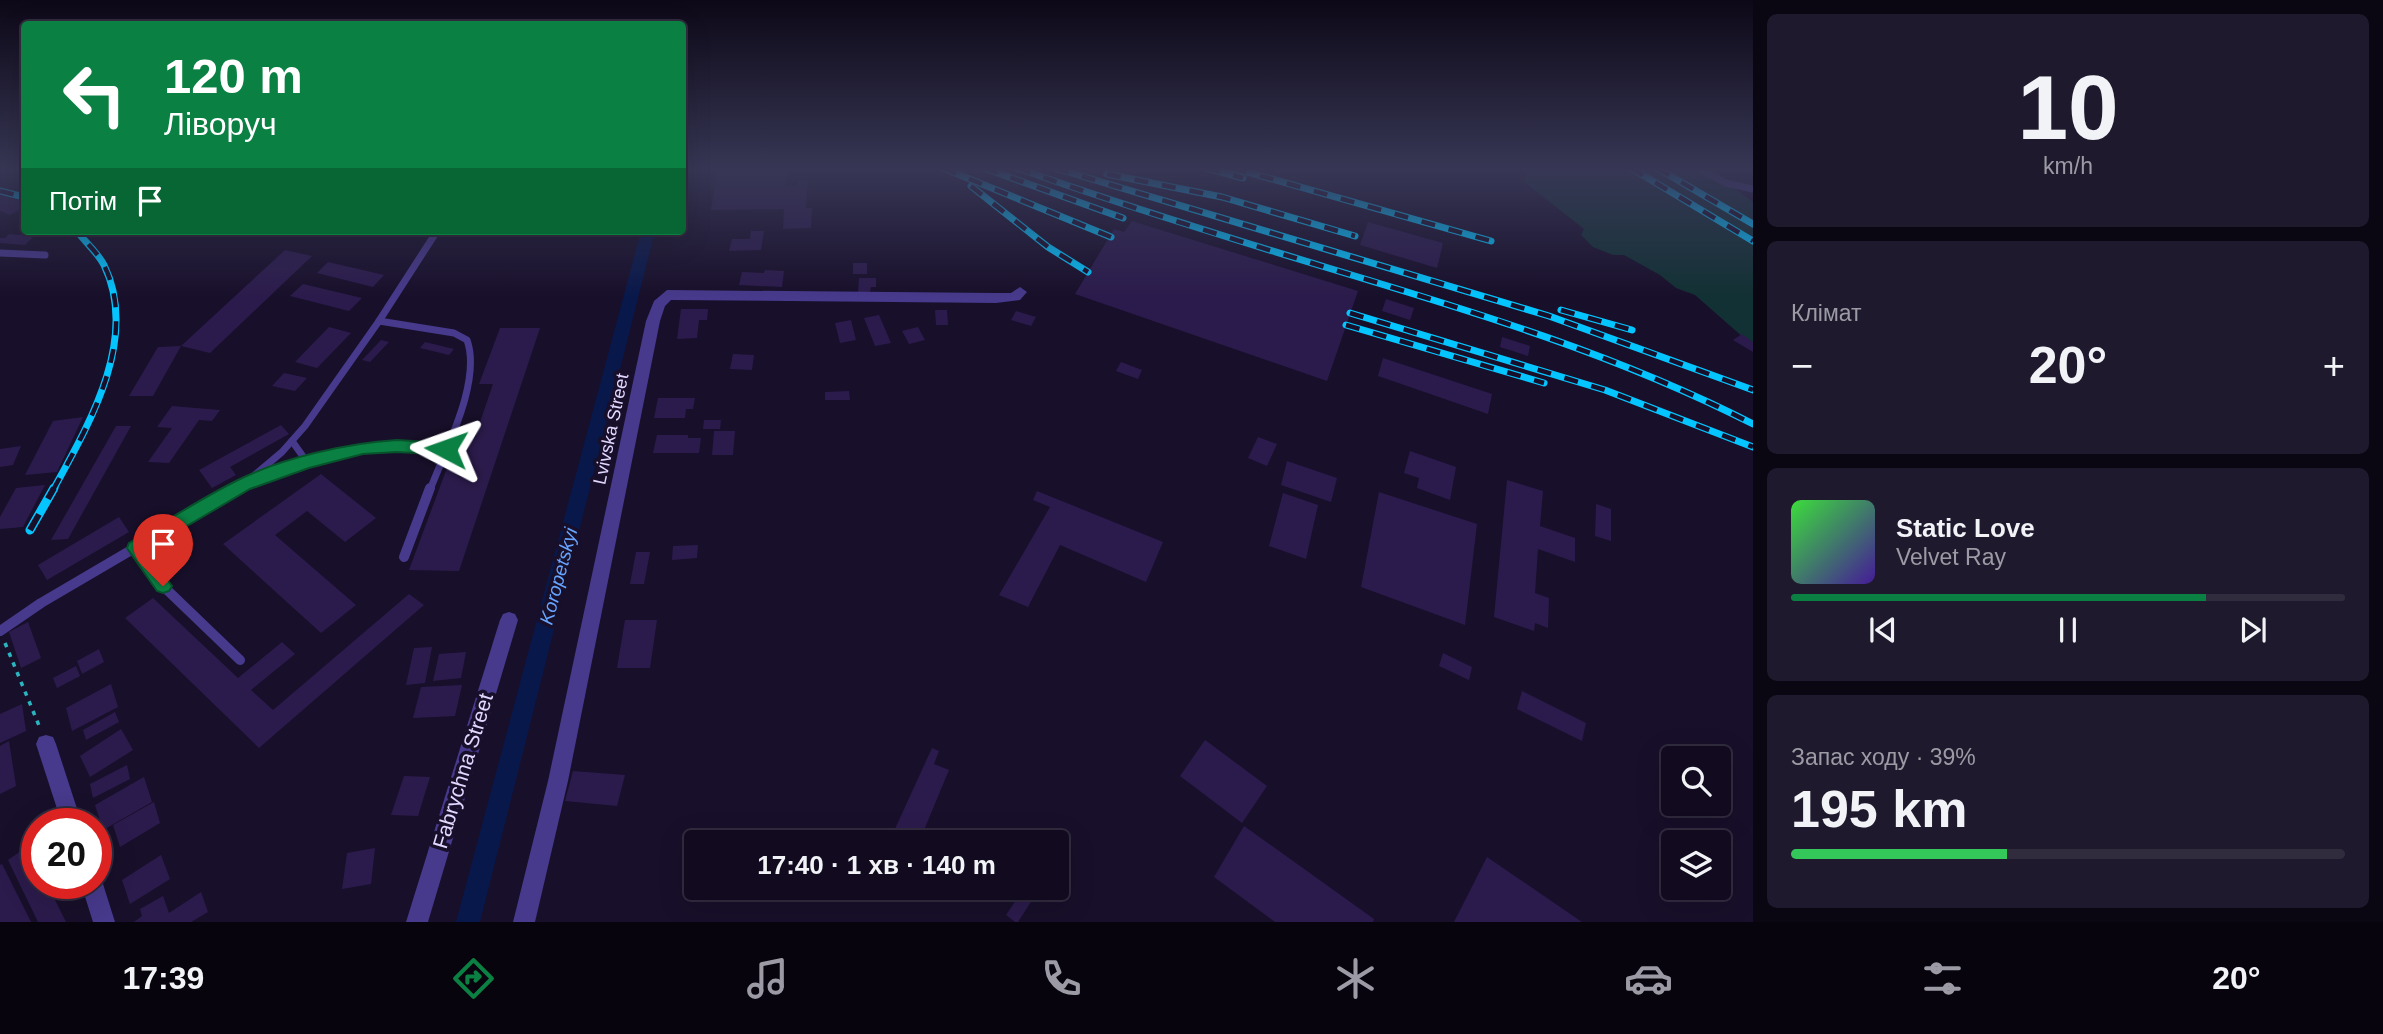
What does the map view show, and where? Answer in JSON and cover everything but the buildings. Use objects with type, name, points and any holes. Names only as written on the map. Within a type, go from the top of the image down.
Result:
[{"type":"street","name":"Lvivska Street","points":[[524,922],[558,781],[653,321],[659,304],[667,295],[996,298],[1015,297],[1020,292]]},
{"type":"street","name":"Fabrychna Street","points":[[417,922],[509,620]]},
{"type":"street","points":[[46,744],[67,808]]},
{"type":"street","points":[[97,899],[104,922]]},
{"type":"lane","points":[[244,484],[305,426],[379,321],[434,235]]},
{"type":"lane","points":[[0,253],[45,255]]},
{"type":"lane","points":[[379,321],[454,332],[467,340],[471,351],[471,370],[465,397],[404,557]]},
{"type":"lane","points":[[292,441],[307,462]]},
{"type":"lane","points":[[0,631],[41,603],[244,484],[307,462],[363,448],[397,446],[446,449]]},
{"type":"lane","points":[[135,548],[163,586],[240,660]]},
{"type":"path","points":[[0,631],[46,744]]},
{"type":"green space","points":[[1561,211],[1753,211],[1753,346],[1695,295],[1676,288],[1660,275],[1624,255],[1613,255],[1593,247],[1581,235],[1584,229]]},
{"type":"waterway","name":"Koropetskyi","points":[[468,922],[647,235]]},
{"type":"railway","points":[[1003,211],[1048,247],[1088,272]]},
{"type":"railway","points":[[1048,211],[1111,237]]},
{"type":"railway","points":[[1104,211],[1123,218]]},
{"type":"railway","points":[[1145,211],[1548,338],[1652,377],[1753,424]]},
{"type":"railway","points":[[1199,211],[1549,316],[1753,390]]},
{"type":"railway","points":[[1270,211],[1355,236]]},
{"type":"railway","points":[[1385,211],[1491,241]]},
{"type":"railway","points":[[1703,211],[1753,241]]},
{"type":"railway","points":[[1731,211],[1753,224]]},
{"type":"railway","points":[[53,490],[94,410],[113,352],[116,322],[114,293],[104,265],[80,235]]},
{"type":"railway","points":[[1561,310],[1632,330]]},
{"type":"railway","points":[[1350,313],[1605,390],[1753,447]]},
{"type":"railway","points":[[1346,325],[1544,383]]},
{"type":"railway","points":[[30,530],[54,488]]},
{"type":"route","points":[[163,586],[135,548],[244,484],[307,462],[363,448],[397,446],[446,449]]}]
